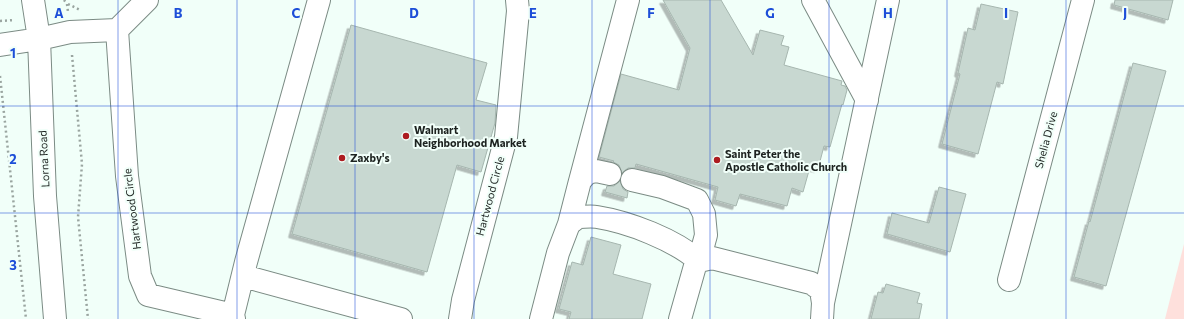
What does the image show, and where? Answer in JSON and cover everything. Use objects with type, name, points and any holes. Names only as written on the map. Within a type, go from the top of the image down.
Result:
[{"type":"street","name":"Lorna Road","points":[[33,0],[39,39],[46,196],[55,319]]},
{"type":"street","points":[[0,44],[39,39],[70,32],[117,30],[147,0]]},
{"type":"street","points":[[233,317],[318,0]]},
{"type":"street","name":"Hartwood Circle","points":[[460,319],[462,300],[506,137],[518,11],[517,0]]},
{"type":"street","points":[[540,319],[558,253],[569,224],[628,0]]},
{"type":"street","points":[[813,0],[866,100]]},
{"type":"street","points":[[822,311],[888,0]]},
{"type":"street","name":"Shelia Drive","points":[[1009,280],[1083,0]]},
{"type":"street","name":"Hartwood Circle","points":[[117,30],[127,176],[140,276],[148,295],[233,317]]},
{"type":"street","points":[[580,181],[588,173],[596,171],[610,174]]},
{"type":"street","points":[[632,180],[662,187],[697,200],[704,214],[706,235],[699,261],[695,266],[680,319]]},
{"type":"street","points":[[569,224],[578,217],[596,217],[628,225],[670,241],[691,253],[699,261]]},
{"type":"street","points":[[699,261],[712,258],[811,283],[821,290],[822,311]]},
{"type":"street","points":[[243,276],[401,319]]},
{"type":"path","points":[[72,55],[82,164],[78,217],[88,319]]},
{"type":"path","points":[[0,76],[26,319]]},
{"type":"shaded area","points":[[1184,244],[1184,319],[1165,319]]},
{"type":"building","points":[[663,0],[721,0],[753,55],[760,30],[784,36],[781,45],[789,47],[784,65],[842,81],[841,85],[845,86],[847,90],[830,147],[824,146],[818,169],[810,167],[803,192],[792,188],[787,206],[740,194],[736,206],[715,200],[718,187],[636,164],[635,168],[628,168],[622,173],[619,165],[613,162],[614,161],[599,157],[621,74],[679,90],[690,48]]},
{"type":"building","points":[[1115,0],[1173,0],[1168,20],[1114,5]]},
{"type":"building","points":[[981,4],[1018,12],[1003,84],[997,82],[978,154],[942,144],[960,74],[958,73],[968,28],[975,30]]},
{"type":"building","name":"Walmart Neighborhood Market","points":[[351,25],[487,63],[476,100],[496,105],[495,123],[481,172],[457,165],[427,272],[292,234]]},
{"type":"building","points":[[1133,63],[1166,71],[1106,286],[1074,277]]},
{"type":"building","points":[[620,181],[623,189],[628,192],[627,198],[605,192],[607,186],[614,186]]},
{"type":"building","points":[[939,187],[966,194],[950,252],[887,234],[892,213],[929,223]]},
{"type":"building","points":[[591,237],[621,245],[613,274],[651,284],[642,319],[569,319],[571,312],[559,309],[572,262],[583,265]]},
{"type":"building","points":[[886,284],[920,293],[917,303],[922,304],[919,319],[871,319],[878,292],[883,293]]},
{"type":"place","name":"Walmart Neighborhood Market","points":[[406,136]]},
{"type":"place","name":"Zaxby's","points":[[342,158]]},
{"type":"place","name":"Saint Peter the Apostle Catholic Church","points":[[717,160]]}]
